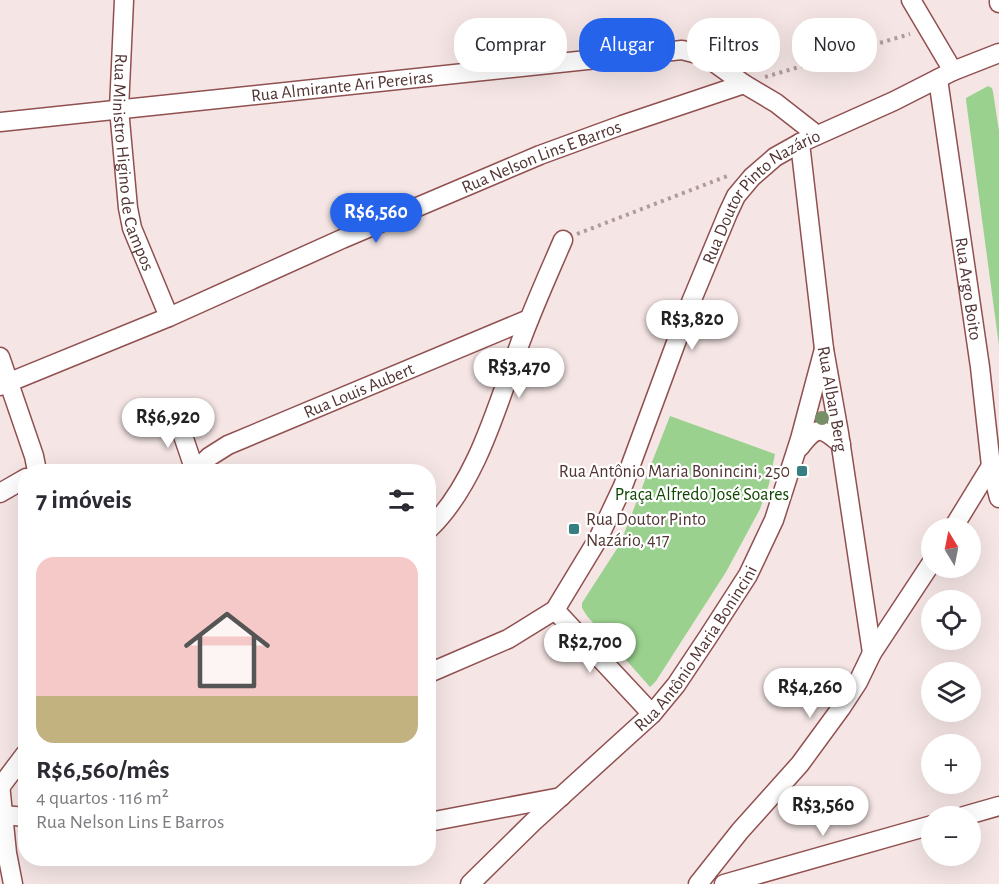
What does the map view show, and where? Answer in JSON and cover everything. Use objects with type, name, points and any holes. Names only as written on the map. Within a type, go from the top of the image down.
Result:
[{"type":"street","name":"Rua Ministro Higino de Campos","points":[[124,0],[119,109],[128,208],[132,228],[169,317]]},
{"type":"street","points":[[910,0],[928,28],[946,75]]},
{"type":"street","name":"Rua Almirante Ari Pereiras","points":[[0,122],[682,50],[705,56],[744,84],[776,103],[808,139]]},
{"type":"street","name":"Rua Doutor Pinto Nazário","points":[[436,669],[507,639],[555,610],[598,539],[623,486],[691,302],[736,196],[752,177],[775,157],[808,139],[999,53]]},
{"type":"street","name":"Rua Argo Boito","points":[[946,75],[991,466],[999,498]]},
{"type":"street","name":"Rua Nelson Lins E Barros","points":[[4,384],[169,317],[353,234],[540,155],[744,84]]},
{"type":"street","name":"Rua Alban Berg","points":[[808,139],[824,349],[872,653]]},
{"type":"street","points":[[436,519],[470,471],[488,432],[529,319],[563,240]]},
{"type":"street","name":"Rua Louis Aubert","points":[[202,464],[228,445],[529,319]]},
{"type":"street","name":"Rua Antônio Maria Bonincini","points":[[470,884],[651,714],[676,685],[748,575],[774,520],[797,450],[824,349]]},
{"type":"street","points":[[0,357],[4,384],[34,464]]},
{"type":"street","points":[[176,415],[193,464]]},
{"type":"street","points":[[797,450],[809,435],[817,430],[825,431],[840,444]]},
{"type":"street","points":[[959,518],[991,466]]},
{"type":"street","points":[[0,493],[18,483]]},
{"type":"street","points":[[698,884],[740,831],[800,764],[858,682],[872,653],[921,578]]},
{"type":"street","points":[[555,610],[651,714]]},
{"type":"street","points":[[13,884],[0,785],[18,763]]},
{"type":"street","points":[[436,821],[561,797]]},
{"type":"street","points":[[981,811],[999,806]]},
{"type":"street","points":[[3,815],[18,816]]},
{"type":"street","points":[[724,884],[921,828]]},
{"type":"path","points":[[744,84],[787,69],[928,28]]},
{"type":"path","points":[[563,240],[733,173]]},
{"type":"green space","points":[[988,86],[993,92],[999,131],[999,346],[966,100]]},
{"type":"green space","name":"Praça Alfredo José Soares","points":[[670,416],[775,454],[769,484],[760,509],[726,572],[650,687],[587,616],[582,603],[620,544]]},
{"type":"place","name":"Rua Antônio Maria Bonincini, 250","points":[[802,471]]},
{"type":"place","name":"Rua Doutor Pinto Nazário, 417","points":[[574,529]]}]
